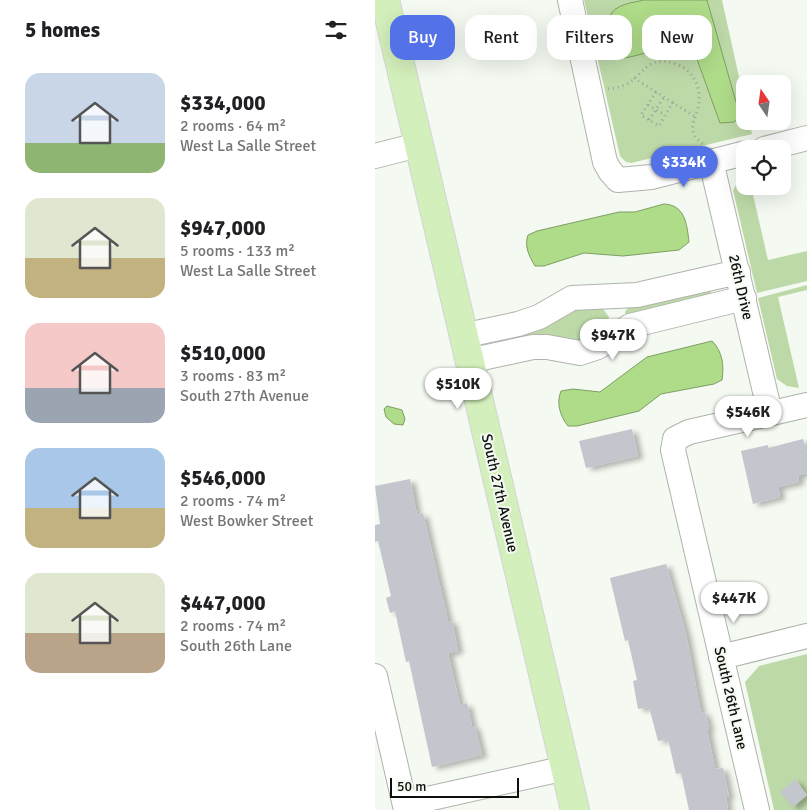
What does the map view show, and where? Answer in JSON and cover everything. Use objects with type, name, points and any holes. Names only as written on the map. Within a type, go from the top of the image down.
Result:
[{"type":"main road","name":"South 27th Avenue","points":[[385,0],[465,348],[575,810]]},
{"type":"street","points":[[570,0],[605,162],[618,180],[652,177],[709,154],[736,153]]},
{"type":"street","points":[[791,142],[807,138]]},
{"type":"street","points":[[375,156],[418,145]]},
{"type":"street","name":"26th Drive","points":[[709,154],[770,413]]},
{"type":"street","points":[[465,348],[539,317],[572,298],[637,295],[738,272]]},
{"type":"street","points":[[465,348],[547,347],[580,353],[598,347],[631,326],[744,298]]},
{"type":"street","points":[[770,413],[807,405]]},
{"type":"street","name":"South 26th Lane","points":[[757,810],[673,450],[675,439],[689,432],[770,413]]},
{"type":"street","points":[[721,657],[807,636]]},
{"type":"street","points":[[375,676],[378,700],[406,807],[566,768]]},
{"type":"path","points":[[602,90],[627,84],[643,68],[657,62],[669,62],[685,68],[692,75],[699,90],[698,108],[694,116],[692,131],[709,154]]},
{"type":"path","points":[[634,78],[694,116]]},
{"type":"path","points":[[656,92],[641,115],[659,126],[673,102]]},
{"type":"path","points":[[649,120],[664,97]]},
{"type":"path","points":[[648,105],[665,115]]},
{"type":"shaded area","points":[[584,0],[722,0],[739,75],[736,75],[736,130],[751,130],[752,134],[631,163],[626,162],[620,156],[598,60],[632,60],[632,15],[587,15]]},
{"type":"shaded area","points":[[644,0],[707,0],[711,15],[642,15],[642,54],[632,56],[632,15],[610,15],[620,6]]},
{"type":"shaded area","points":[[712,18],[736,102],[736,120],[734,122],[720,123],[697,60],[712,60]]},
{"type":"shaded area","points":[[736,185],[736,195],[753,195],[768,260],[807,251],[807,281],[757,293],[733,190]]},
{"type":"shaded area","points":[[664,204],[671,205],[681,212],[686,222],[689,242],[679,250],[623,256],[584,253],[544,266],[535,266],[529,255],[527,247],[528,235],[537,231],[619,212],[635,212]]},
{"type":"shaded area","points":[[807,285],[807,290],[778,297],[799,388],[787,386],[777,379],[758,298]]},
{"type":"shaded area","points":[[710,291],[712,294],[626,315],[625,312],[628,308]]},
{"type":"shaded area","points":[[575,306],[602,308],[609,317],[607,329],[586,342],[511,340],[513,336],[545,327],[561,312]]},
{"type":"shaded area","points":[[712,341],[716,345],[722,359],[722,380],[714,384],[661,394],[639,411],[577,426],[568,426],[563,418],[559,405],[561,391],[573,389],[600,392],[647,357]]},
{"type":"shaded area","points":[[387,406],[402,410],[405,419],[403,425],[394,424],[386,417],[384,409]]},
{"type":"shaded area","points":[[807,654],[807,810],[774,810],[745,682],[759,666]]},
{"type":"building","points":[[632,429],[638,456],[586,468],[579,441]]},
{"type":"building","points":[[803,439],[807,454],[807,473],[798,475],[799,482],[778,487],[780,497],[753,504],[741,451],[768,445],[768,448]]},
{"type":"building","points":[[410,479],[417,515],[423,513],[448,621],[452,621],[458,651],[448,653],[460,705],[467,703],[472,726],[475,726],[482,755],[432,767],[409,661],[406,662],[395,611],[390,613],[386,598],[391,596],[378,541],[375,542],[375,525],[380,524],[375,486]]},
{"type":"building","points":[[666,564],[686,634],[701,713],[705,712],[709,728],[707,729],[715,769],[723,768],[729,797],[726,797],[728,810],[689,810],[681,773],[676,774],[668,739],[658,741],[649,707],[638,709],[633,681],[637,680],[628,640],[625,641],[610,578]]},
{"type":"building","points":[[795,779],[807,795],[793,807],[780,792]]}]
